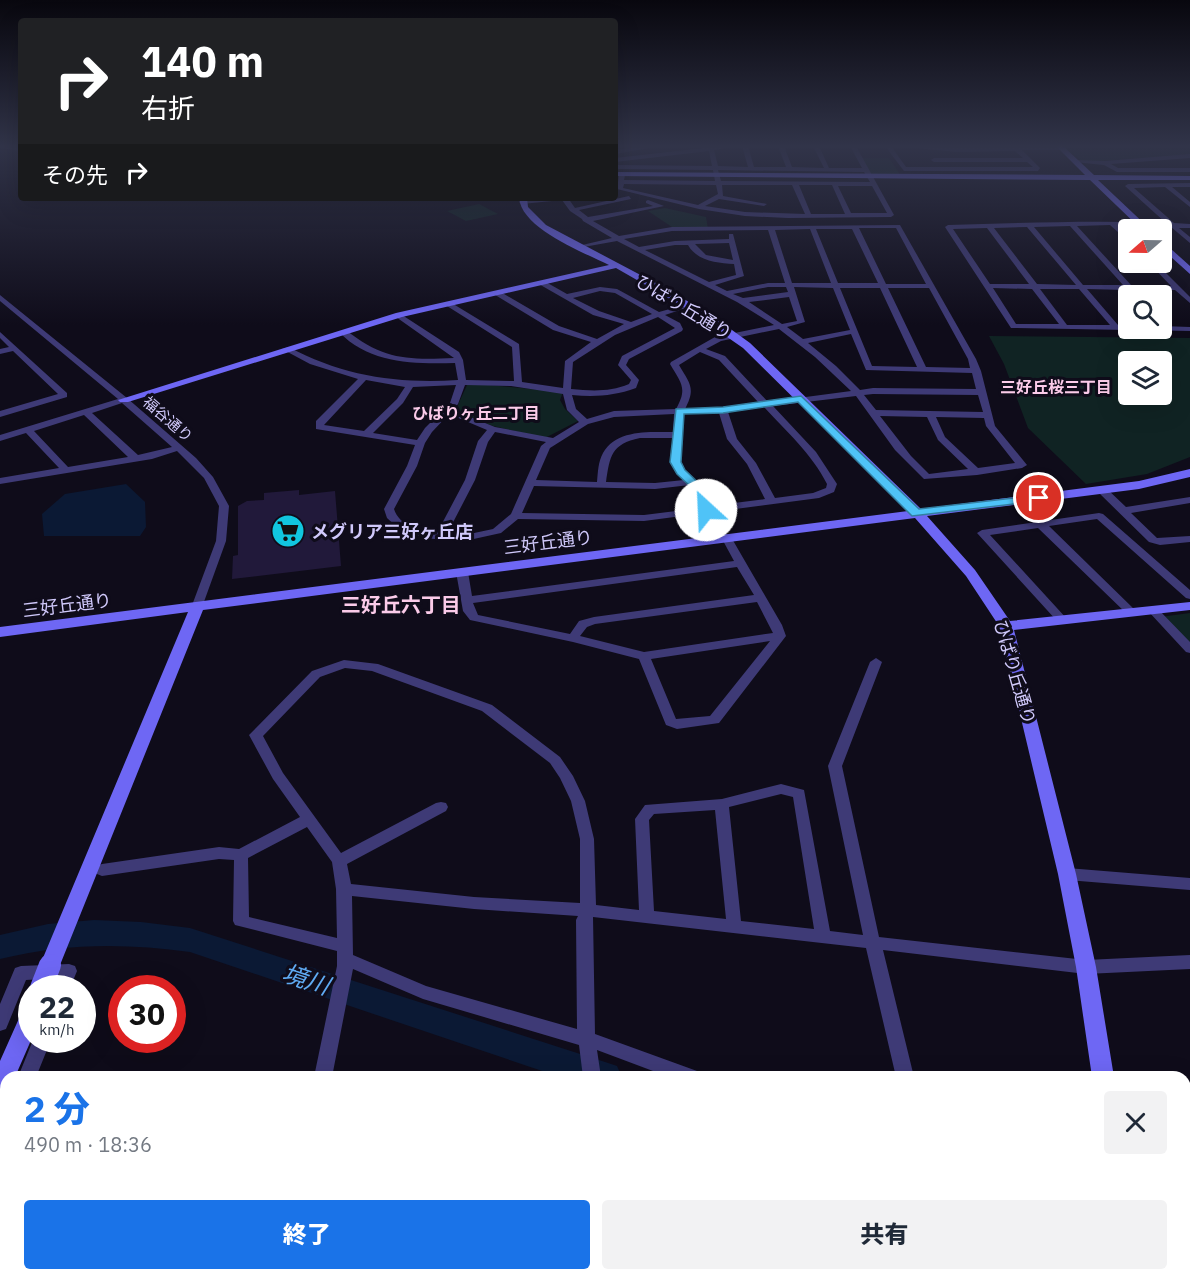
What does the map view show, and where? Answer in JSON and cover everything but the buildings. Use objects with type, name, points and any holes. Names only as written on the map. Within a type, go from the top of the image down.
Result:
[{"type":"street","name":"ひばり丘通り","points":[[524,206],[543,227],[688,306],[734,336],[916,513],[982,586],[1006,626],[1068,874],[1086,966],[1101,1071]]},
{"type":"street","points":[[569,206],[585,220],[619,238],[710,284],[741,301],[802,342],[858,392],[909,462],[927,477],[1019,467],[1022,464],[999,439],[987,415],[977,371],[899,228],[672,230],[619,238],[580,247]]},
{"type":"street","points":[[572,210],[592,206]]},
{"type":"street","points":[[585,220],[661,206]]},
{"type":"street","points":[[694,206],[767,215],[808,216],[891,214],[886,206]]},
{"type":"street","points":[[764,206],[767,215]]},
{"type":"street","points":[[804,206],[808,216]]},
{"type":"street","points":[[845,206],[849,215]]},
{"type":"street","points":[[1123,206],[1136,219]]},
{"type":"street","points":[[1151,206],[1166,219]]},
{"type":"street","points":[[1072,224],[1127,285]]},
{"type":"street","points":[[1112,224],[1118,230]]},
{"type":"street","points":[[1172,224],[1190,226]]},
{"type":"street","points":[[1172,224],[1190,241]]},
{"type":"street","points":[[988,225],[1066,328]]},
{"type":"street","points":[[1029,225],[1116,328]]},
{"type":"street","points":[[1116,328],[1016,328],[948,227],[1118,225]]},
{"type":"street","points":[[812,227],[871,370],[977,371]]},
{"type":"street","points":[[855,227],[923,370]]},
{"type":"street","points":[[706,510],[699,489],[681,471],[676,462],[679,412],[688,388],[674,364],[716,339],[801,322],[771,228]]},
{"type":"street","points":[[710,284],[740,276],[730,229]]},
{"type":"street","points":[[641,249],[690,242],[732,241]]},
{"type":"street","points":[[690,242],[695,251],[716,262],[737,262]]},
{"type":"street","points":[[1172,254],[1190,271]]},
{"type":"street","points":[[0,438],[399,315],[615,266]]},
{"type":"street","points":[[1162,273],[1190,301]]},
{"type":"street","points":[[541,283],[596,313],[628,323]]},
{"type":"street","points":[[726,293],[760,286],[789,285],[932,286]]},
{"type":"street","points":[[988,286],[1118,287]]},
{"type":"street","points":[[1172,288],[1176,288]]},
{"type":"street","points":[[286,349],[314,366],[411,384],[462,381],[518,384],[567,392],[619,391],[633,386],[635,380],[622,365],[625,358],[679,329],[658,314],[611,290],[598,290],[566,297]]},
{"type":"street","points":[[496,293],[556,328],[596,341]]},
{"type":"street","points":[[741,301],[763,296],[792,294]]},
{"type":"street","name":"福谷通り","points":[[0,297],[124,400],[208,477],[224,506],[221,541],[197,608]]},
{"type":"street","points":[[450,304],[516,346],[518,384]]},
{"type":"street","points":[[585,422],[569,408],[568,361],[596,341],[628,323],[688,306]]},
{"type":"street","points":[[399,315],[451,349],[459,360],[462,381],[457,399],[420,443],[412,466],[390,509],[395,521],[403,527],[440,537],[460,539],[487,535],[504,527],[516,516],[541,454],[552,440],[585,422],[629,412],[723,410],[858,392],[982,392]]},
{"type":"street","points":[[1172,327],[1190,329]]},
{"type":"street","points":[[802,342],[854,331]]},
{"type":"street","points":[[343,332],[370,351],[379,354],[429,362],[459,360]]},
{"type":"street","points":[[0,334],[64,394],[0,414]]},
{"type":"street","points":[[0,352],[15,348]]},
{"type":"street","points":[[516,516],[644,518],[821,495],[830,490],[832,484],[817,459],[766,404],[721,356],[699,349]]},
{"type":"street","points":[[364,377],[353,394],[318,425],[420,443]]},
{"type":"street","points":[[365,435],[405,396],[411,384]]},
{"type":"street","points":[[0,401],[10,411]]},
{"type":"street","points":[[723,410],[732,439],[751,463],[771,501]]},
{"type":"street","points":[[448,411],[493,429],[552,440]]},
{"type":"street","points":[[86,412],[135,458]]},
{"type":"street","points":[[873,413],[987,415]]},
{"type":"street","points":[[930,413],[941,438],[977,472]]},
{"type":"street","points":[[440,537],[470,480],[483,441],[493,429]]},
{"type":"street","points":[[28,430],[66,470]]},
{"type":"street","points":[[601,485],[607,454],[616,444],[648,435],[677,435]]},
{"type":"street","points":[[0,481],[135,458],[179,448]]},
{"type":"street","name":"三好丘通り","points":[[0,632],[1102,490],[1150,483],[1190,473]]},
{"type":"street","points":[[531,483],[664,486],[692,482]]},
{"type":"street","points":[[1102,490],[1155,541],[1190,539]]},
{"type":"street","points":[[1122,511],[1190,500]]},
{"type":"street","points":[[1061,619],[982,535],[984,531],[1094,516],[1103,518],[1190,596]]},
{"type":"street","points":[[1040,524],[1131,612]]},
{"type":"street","points":[[726,537],[780,636]]},
{"type":"street","points":[[468,600],[740,563]]},
{"type":"street","points":[[462,572],[469,611],[474,618],[573,638],[644,657],[780,636]]},
{"type":"street","points":[[573,638],[583,624],[594,621],[760,598]]},
{"type":"street","points":[[1006,626],[1190,606]]},
{"type":"street","points":[[46,975],[197,608]]},
{"type":"street","points":[[1153,610],[1190,650]]},
{"type":"street","points":[[644,657],[671,723],[677,725],[714,720],[780,636]]},
{"type":"street","points":[[876,662],[836,766],[873,944],[904,1071]]},
{"type":"street","points":[[323,1071],[345,957],[344,889],[339,861],[278,776],[256,735],[321,671],[344,664],[374,667],[487,708],[555,760],[578,801],[587,839],[588,910],[584,920],[588,1047],[591,1071]]},
{"type":"street","points":[[647,918],[642,819],[650,809],[722,804],[781,789],[799,794],[823,938]]},
{"type":"street","points":[[722,804],[734,926]]},
{"type":"street","points":[[339,861],[441,807]]},
{"type":"street","points":[[102,870],[219,853],[240,855],[309,819]]},
{"type":"street","points":[[240,855],[241,921],[345,957],[423,992],[588,1047],[670,1071]]},
{"type":"street","points":[[1068,874],[1190,884]]},
{"type":"street","points":[[344,889],[474,903],[588,910],[873,944],[1086,966],[1190,962]]},
{"type":"street","points":[[20,975],[21,973],[69,971],[67,975]]},
{"type":"street","points":[[0,1024],[18,980]]},
{"type":"street","points":[[7,1071],[18,1043]]},
{"type":"street","points":[[29,1071],[37,1053]]},
{"type":"green space","points":[[482,206],[498,214],[466,221],[447,211]]},
{"type":"green space","points":[[665,208],[706,217],[708,229],[675,229],[648,211]]},
{"type":"green space","points":[[989,336],[1190,338],[1190,457],[1147,474],[1086,484],[1028,428],[1004,364]]},
{"type":"green space","points":[[468,383],[563,392],[560,400],[565,409],[578,421],[545,438],[493,426],[455,411]]},
{"type":"green space","points":[[1190,613],[1190,648],[1160,617]]},
{"type":"water","points":[[126,484],[145,502],[146,527],[140,536],[44,536],[42,514],[65,494]]},
{"type":"waterway","name":"境川","points":[[0,947],[48,936],[94,932],[117,932],[190,940],[587,1071]]},
{"type":"place","name":"メグリア三好ヶ丘店","points":[[288,531]]},
{"type":"district","name":"三好丘桜三丁目","points":[[1056,387]]},
{"type":"district","name":"ひばりヶ丘二丁目","points":[[476,413]]},
{"type":"district","name":"三好丘六丁目","points":[[401,604]]},
{"type":"route","points":[[706,510],[699,489],[681,471],[676,462],[679,412],[723,410],[801,399],[916,513],[1039,498]]}]
